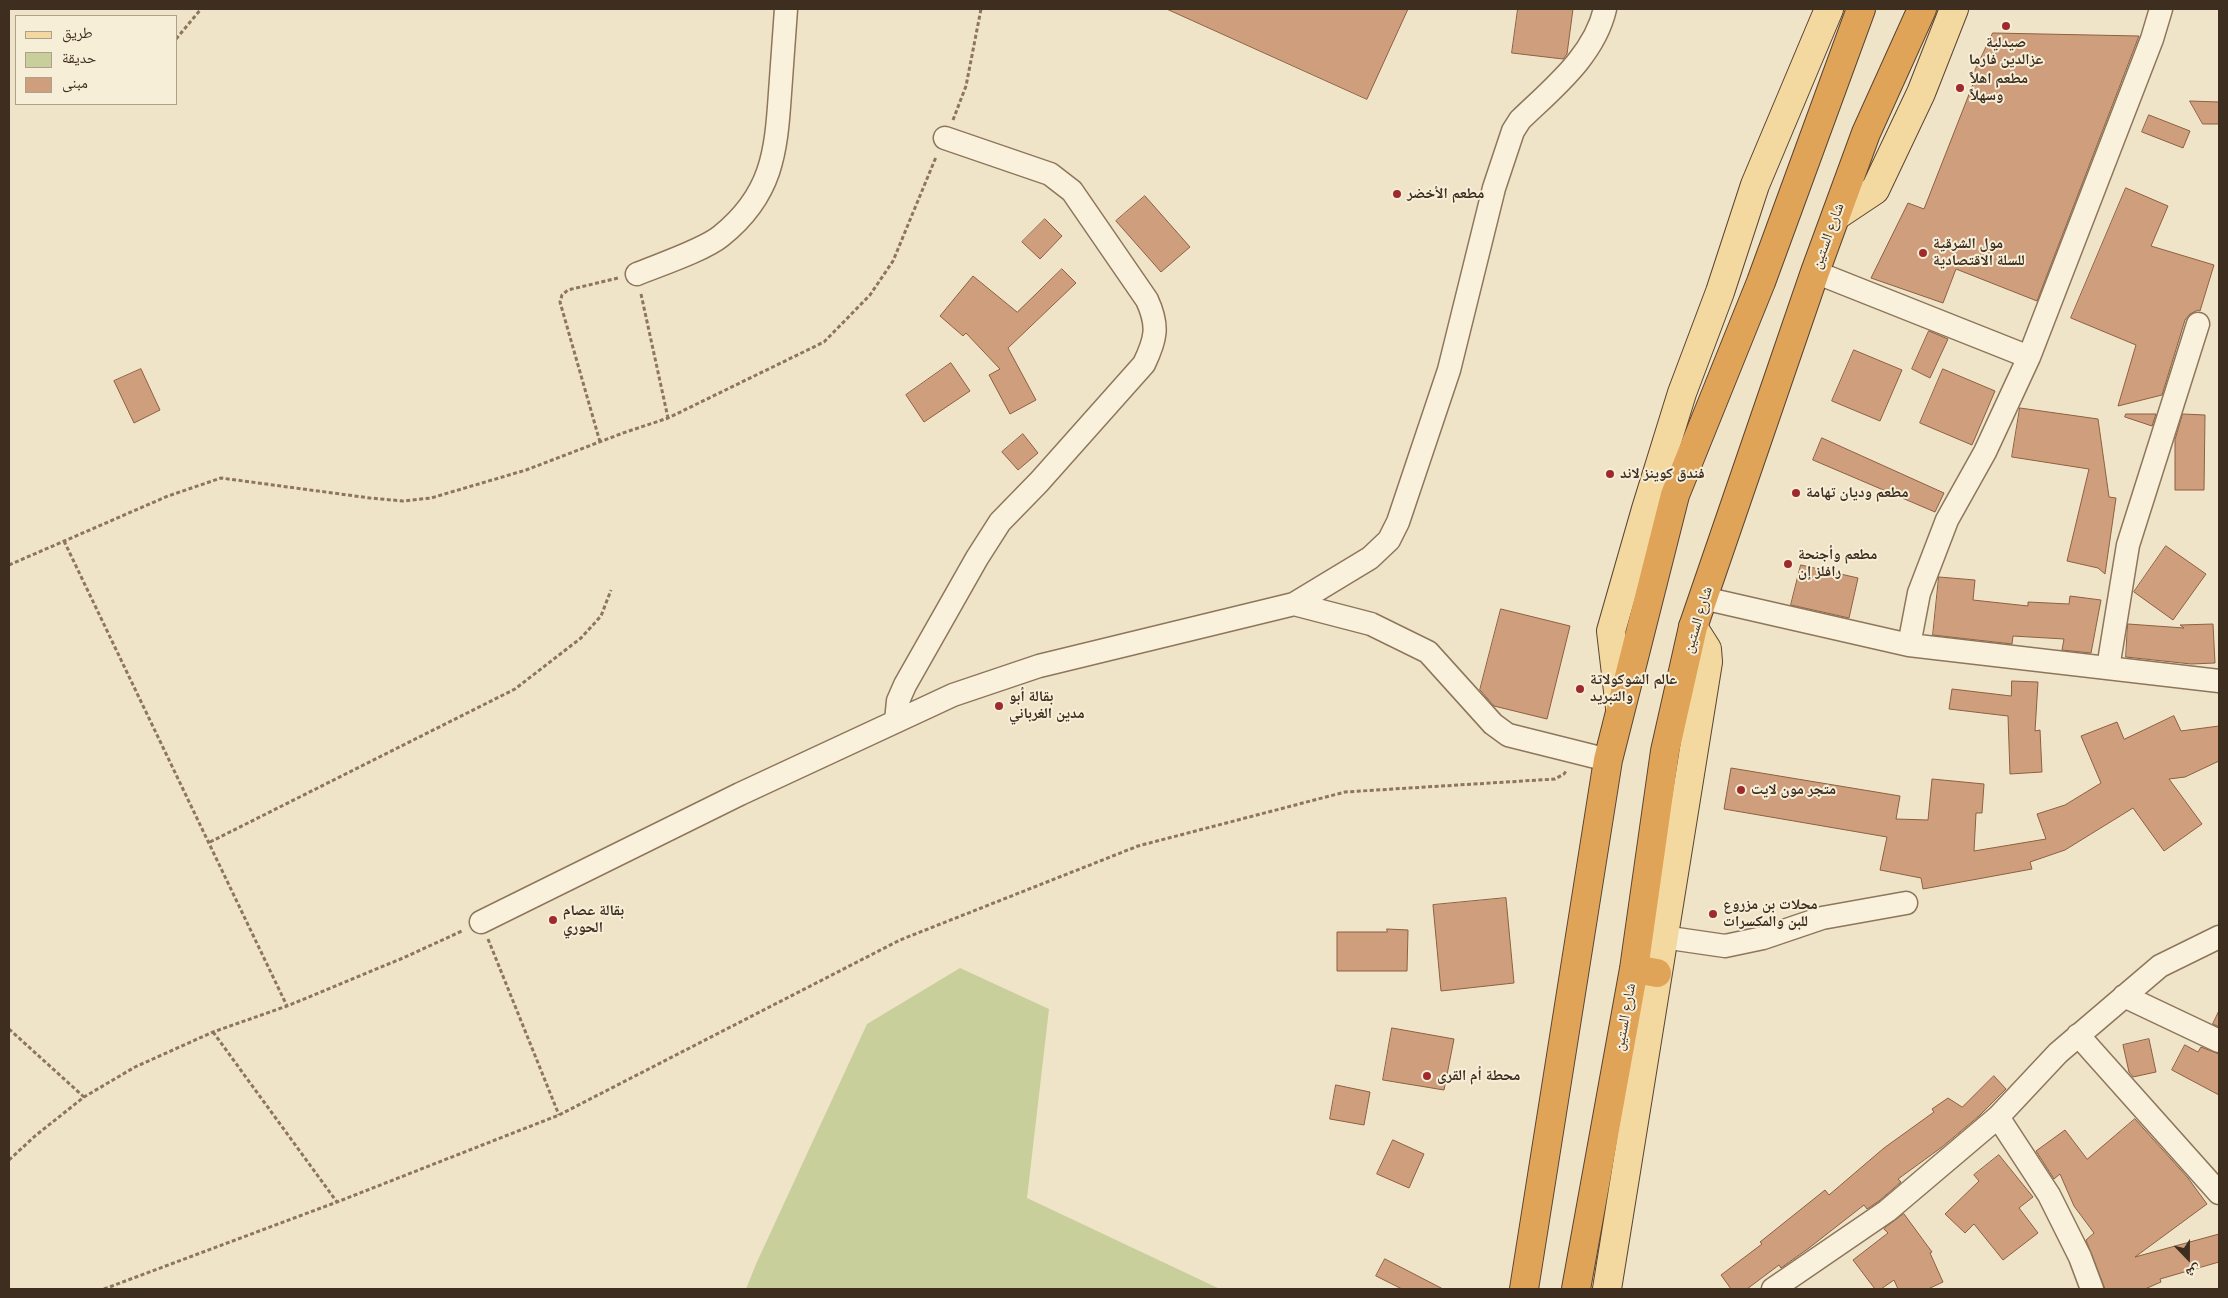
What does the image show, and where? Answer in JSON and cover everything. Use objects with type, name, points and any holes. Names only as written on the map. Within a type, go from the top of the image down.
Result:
[{"type":"highway","points":[[1524,1289],[1608,760],[1675,495],[1761,282],[1861,9]]},
{"type":"highway","name":"شارع الستين","points":[[1576,1289],[1645,971],[1665,751],[1693,627],[1815,272],[1866,133],[1922,9]]},
{"type":"main road","points":[[1620,708],[1611,631],[1646,510],[1682,393],[1720,292],[1755,185],[1829,9]]},
{"type":"main road","points":[[1836,216],[1875,190],[1921,93],[1954,9]]},
{"type":"main road","points":[[1607,1289],[1645,971],[1663,937],[1708,662],[1707,649],[1693,627]]},
{"type":"street","points":[[637,274],[720,237],[746,211],[761,188],[770,170],[776,142],[786,9]]},
{"type":"street","points":[[481,922],[740,794],[953,695],[1030,669],[1294,604],[1370,558],[1389,540],[1398,522],[1449,370],[1494,188],[1513,131],[1520,120],[1576,65],[1595,38],[1606,9]]},
{"type":"street","points":[[1909,645],[1919,593],[1947,520],[1985,452],[2029,357],[2152,39],[2161,9]]},
{"type":"street","points":[[896,721],[898,701],[905,685],[977,558],[996,529],[1144,364],[1153,345],[1155,331],[1154,315],[1147,300],[1072,191],[1050,174],[945,138]]},
{"type":"street","points":[[1815,272],[2029,357]]},
{"type":"street","points":[[2108,668],[2128,545],[2198,324]]},
{"type":"street","points":[[1703,598],[1909,645],[2219,680]]},
{"type":"street","points":[[1294,604],[1371,624],[1428,652],[1446,669],[1493,724],[1508,735],[1608,760]]},
{"type":"street","points":[[1663,937],[1725,946],[1763,938],[1822,918],[1906,903]]},
{"type":"street","points":[[1783,1286],[1887,1211],[1998,1116],[2058,1053],[2160,966],[2219,938]]},
{"type":"street","points":[[2124,996],[2219,1041]]},
{"type":"street","points":[[2078,1035],[2219,1193]]},
{"type":"street","points":[[1998,1116],[2049,1195],[2080,1257],[2092,1289]]},
{"type":"path","points":[[178,37],[201,9]]},
{"type":"path","points":[[9,565],[168,496],[221,478],[403,501],[431,498],[526,470],[668,418],[824,342],[870,295],[893,261],[966,86],[981,9]]},
{"type":"path","points":[[600,442],[560,302],[562,295],[568,290],[637,274],[668,418]]},
{"type":"path","points":[[64,542],[210,842],[287,1006]]},
{"type":"path","points":[[210,842],[515,689],[581,638],[601,616],[611,590]]},
{"type":"path","points":[[104,1289],[337,1202],[559,1115],[900,940],[1138,846],[1345,792],[1555,779],[1564,774],[1576,752]]},
{"type":"path","points":[[9,1160],[35,1136],[84,1097],[135,1067],[213,1032],[287,1006],[403,958],[481,922],[559,1115]]},
{"type":"path","points":[[9,1029],[84,1097]]},
{"type":"path","points":[[213,1032],[337,1202]]},
{"type":"green space","points":[[960,968],[1049,1009],[1027,1198],[1220,1289],[746,1289],[867,1024]]},
{"type":"building","points":[[1167,9],[1408,9],[1367,99]]},
{"type":"building","points":[[1518,9],[1573,9],[1567,54],[1563,59],[1512,53]]},
{"type":"building","points":[[1993,33],[2139,36],[2037,301],[1956,269],[1943,303],[1871,278],[1908,203],[1924,209],[1977,74],[1974,73]]},
{"type":"building","points":[[2190,101],[2219,102],[2219,124],[2203,124]]},
{"type":"building","points":[[2149,115],[2190,131],[2183,148],[2142,132]]},
{"type":"building","points":[[2126,188],[2168,206],[2151,246],[2214,265],[2200,311],[2198,310],[2190,314],[2185,320],[2162,395],[2118,406],[2136,345],[2071,318]]},
{"type":"building","points":[[1145,196],[1190,247],[1161,272],[1116,221]]},
{"type":"building","points":[[1045,219],[1062,236],[1040,259],[1022,242]]},
{"type":"building","points":[[1062,269],[1076,283],[1008,348],[1036,400],[1010,414],[989,375],[1000,369],[966,333],[963,336],[940,316],[973,276],[1017,312]]},
{"type":"building","points":[[1929,331],[1948,339],[1930,378],[1912,369]]},
{"type":"building","points":[[1854,350],[1902,370],[1880,421],[1832,401]]},
{"type":"building","points":[[951,363],[970,391],[924,422],[906,395]]},
{"type":"building","points":[[141,369],[160,410],[134,423],[114,381]]},
{"type":"building","points":[[1943,369],[1995,391],[1972,445],[1920,423]]},
{"type":"building","points":[[2020,408],[2098,419],[2109,497],[2116,498],[2105,574],[2098,568],[2067,561],[2089,469],[2012,457]]},
{"type":"building","points":[[2126,414],[2156,414],[2152,426],[2125,417]]},
{"type":"building","points":[[2183,414],[2205,415],[2204,490],[2175,490],[2175,440]]},
{"type":"building","points":[[1023,434],[1038,453],[1018,470],[1002,452]]},
{"type":"building","points":[[1822,438],[1944,493],[1935,512],[1813,460]]},
{"type":"building","points":[[2166,546],[2206,574],[2173,620],[2134,592]]},
{"type":"building","points":[[1801,565],[1858,578],[1849,618],[1791,605]]},
{"type":"building","points":[[1939,577],[1975,580],[1973,600],[2028,606],[2028,602],[2069,604],[2070,596],[2101,600],[2091,653],[2062,650],[2064,639],[2013,636],[2012,644],[1933,635]]},
{"type":"building","points":[[1501,609],[1570,626],[1547,719],[1494,706],[1480,690]]},
{"type":"building","points":[[2128,624],[2184,628],[2180,625],[2213,624],[2215,663],[2191,664],[2126,657]]},
{"type":"building","points":[[2012,681],[2038,682],[2035,731],[2040,730],[2042,772],[2010,774],[2008,716],[1949,709],[1952,689],[2011,696]]},
{"type":"building","points":[[2174,716],[2181,731],[2219,726],[2219,761],[2185,777],[2169,779],[2202,824],[2164,851],[2133,808],[2065,850],[2030,862],[2032,869],[1923,889],[1921,878],[1880,870],[1887,837],[1724,809],[1731,768],[1900,796],[1896,819],[1928,820],[1932,779],[1984,784],[1982,813],[1976,813],[1974,851],[2046,839],[2037,814],[2065,805],[2101,783],[2081,736],[2117,722],[2124,739]]},
{"type":"building","points":[[1506,898],[1514,983],[1441,991],[1433,905]]},
{"type":"building","points":[[1387,929],[1408,930],[1407,971],[1337,971],[1337,932],[1387,932]]},
{"type":"building","points":[[2219,1011],[2219,1027],[2213,1024]]},
{"type":"building","points":[[1392,1028],[1454,1039],[1444,1090],[1383,1080]]},
{"type":"building","points":[[2149,1039],[2156,1072],[2133,1077],[2129,1072],[2123,1045]]},
{"type":"building","points":[[2185,1045],[2198,1052],[2201,1047],[2219,1054],[2219,1095],[2172,1070]]},
{"type":"building","points":[[1994,1076],[2006,1089],[1979,1116],[1942,1147],[1898,1179],[1901,1182],[1879,1201],[1867,1209],[1864,1205],[1809,1248],[1781,1268],[1779,1265],[1747,1289],[1731,1289],[1721,1275],[1762,1244],[1760,1242],[1825,1190],[1829,1195],[1884,1148],[1934,1112],[1932,1109],[1948,1098],[1962,1107]]},
{"type":"building","points":[[1336,1085],[1370,1092],[1364,1125],[1330,1119]]},
{"type":"building","points":[[2135,1119],[2188,1178],[2207,1204],[2135,1257],[2219,1234],[2219,1262],[2160,1279],[2161,1282],[2145,1289],[2105,1289],[2086,1240],[2094,1233],[2074,1206],[2060,1174],[2054,1179],[2036,1151],[2065,1130],[2087,1159]]},
{"type":"building","points":[[1393,1140],[1424,1154],[1409,1188],[1377,1174]]},
{"type":"building","points":[[1999,1155],[2033,1197],[2019,1208],[2038,1233],[2003,1260],[1974,1224],[1965,1233],[1945,1214],[1979,1181],[1974,1175]]},
{"type":"building","points":[[1904,1214],[1932,1252],[1930,1253],[1943,1282],[1928,1289],[1898,1289],[1894,1280],[1881,1289],[1875,1289],[1853,1260],[1888,1233],[1884,1229]]},
{"type":"building","points":[[1385,1259],[1443,1289],[1402,1289],[1376,1276]]},
{"type":"place","name":"صيدلية عزالدين فارما","points":[[2006,26]]},
{"type":"place","name":"مطعم اهلاً وسهلاً","points":[[1960,88]]},
{"type":"place","name":"مطعم الأخضر","points":[[1397,194]]},
{"type":"place","name":"مول الشرقية للسلة الاقتصادية","points":[[1923,253]]},
{"type":"place","name":"فندق كوينز لاند","points":[[1610,474]]},
{"type":"place","name":"مطعم وديان تهامة","points":[[1796,493]]},
{"type":"place","name":"مطعم وأجنحة رافلز إن","points":[[1788,564]]},
{"type":"place","name":"عالم الشوكولاتة والتبريد","points":[[1580,689]]},
{"type":"place","name":"بقالة أبو مدين الغرباني","points":[[999,706]]},
{"type":"place","name":"متجر مون لايت","points":[[1741,790]]},
{"type":"place","name":"محلات بن مزروع للبن والمكسرات","points":[[1713,914]]},
{"type":"place","name":"بقالة عصام الحوري","points":[[553,920]]},
{"type":"place","name":"محطة أم القرى","points":[[1427,1076]]}]
